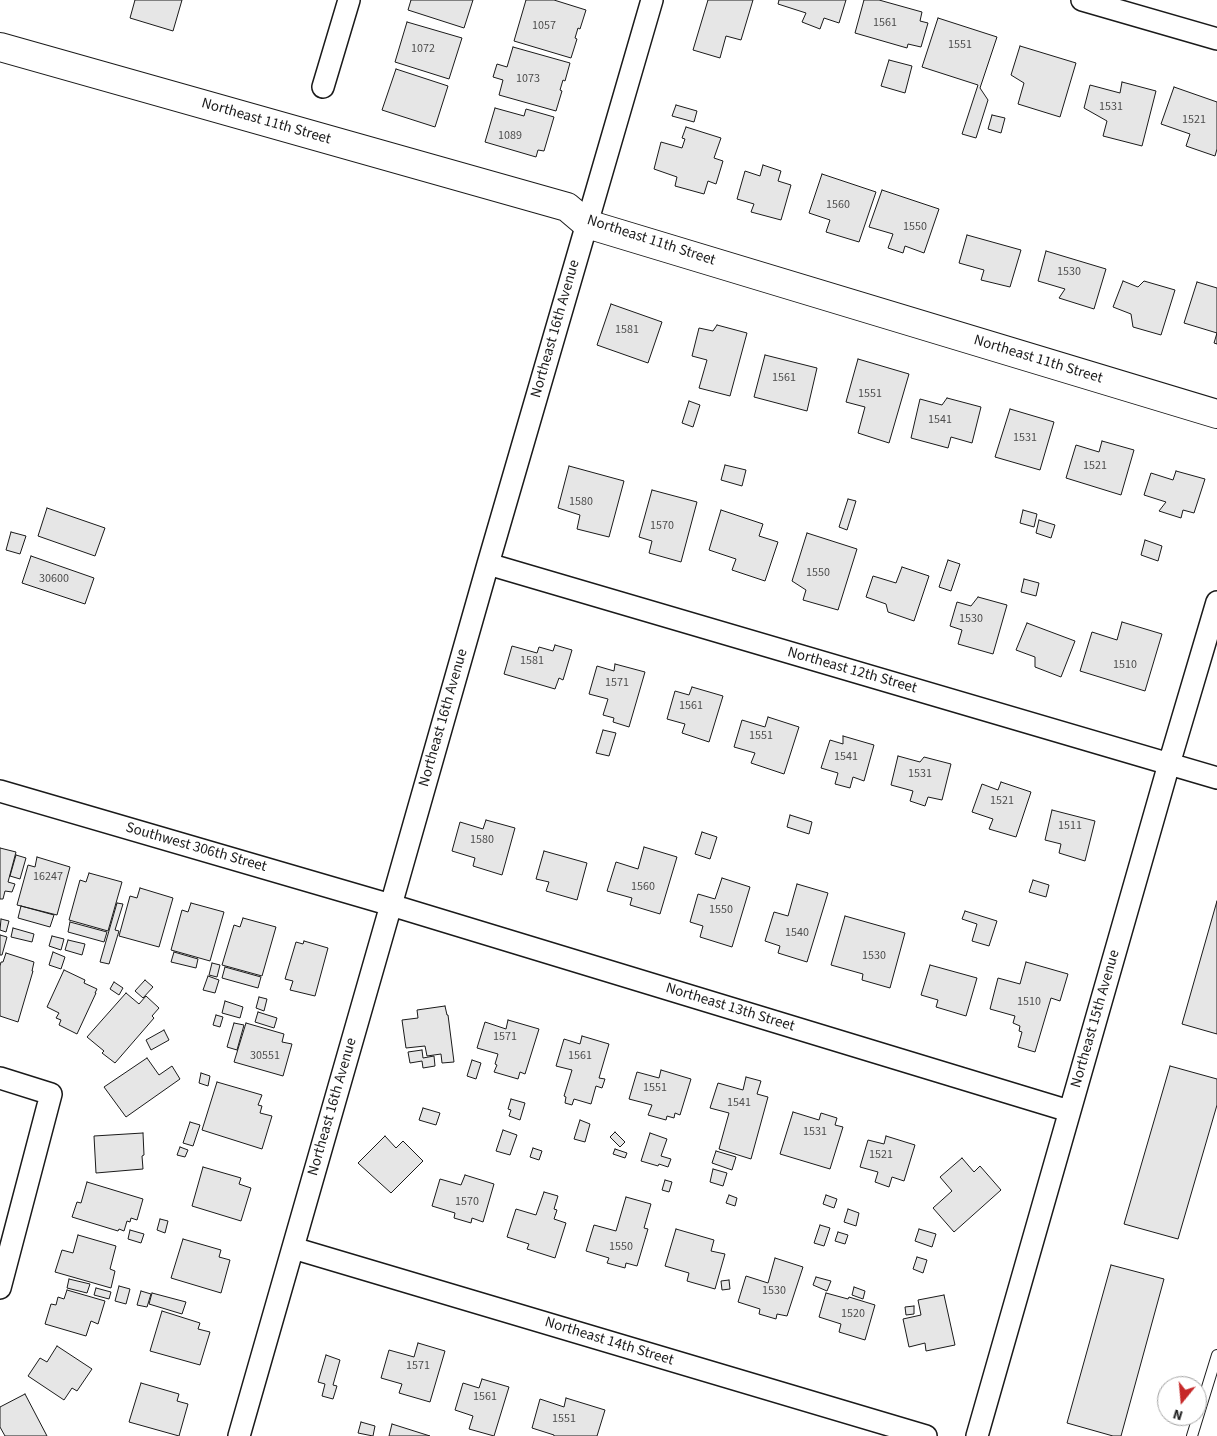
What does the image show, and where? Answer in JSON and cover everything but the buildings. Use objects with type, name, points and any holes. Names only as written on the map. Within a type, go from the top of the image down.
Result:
[{"type":"street","points":[[323,87],[349,0]]},
{"type":"street","name":"Northeast 16th Avenue","points":[[239,1436],[488,564],[652,0]]},
{"type":"street","points":[[1082,0],[1217,39]]},
{"type":"street","name":"Northeast 11th Street","points":[[0,47],[567,207],[587,224],[1217,414]]},
{"type":"street","name":"Northeast 12th Street","points":[[488,564],[1217,778]]},
{"type":"street","name":"Northeast 15th Avenue","points":[[977,1436],[1217,602]]},
{"type":"street","name":"Southwest 306th Street","points":[[0,791],[391,905]]},
{"type":"street","name":"Northeast 13th Street","points":[[391,905],[1069,1111]]},
{"type":"street","points":[[0,1078],[51,1094],[0,1288]]},
{"type":"street","name":"Northeast 14th Street","points":[[293,1248],[926,1436]]},
{"type":"lane","points":[[1192,1436],[1217,1355]]}]
